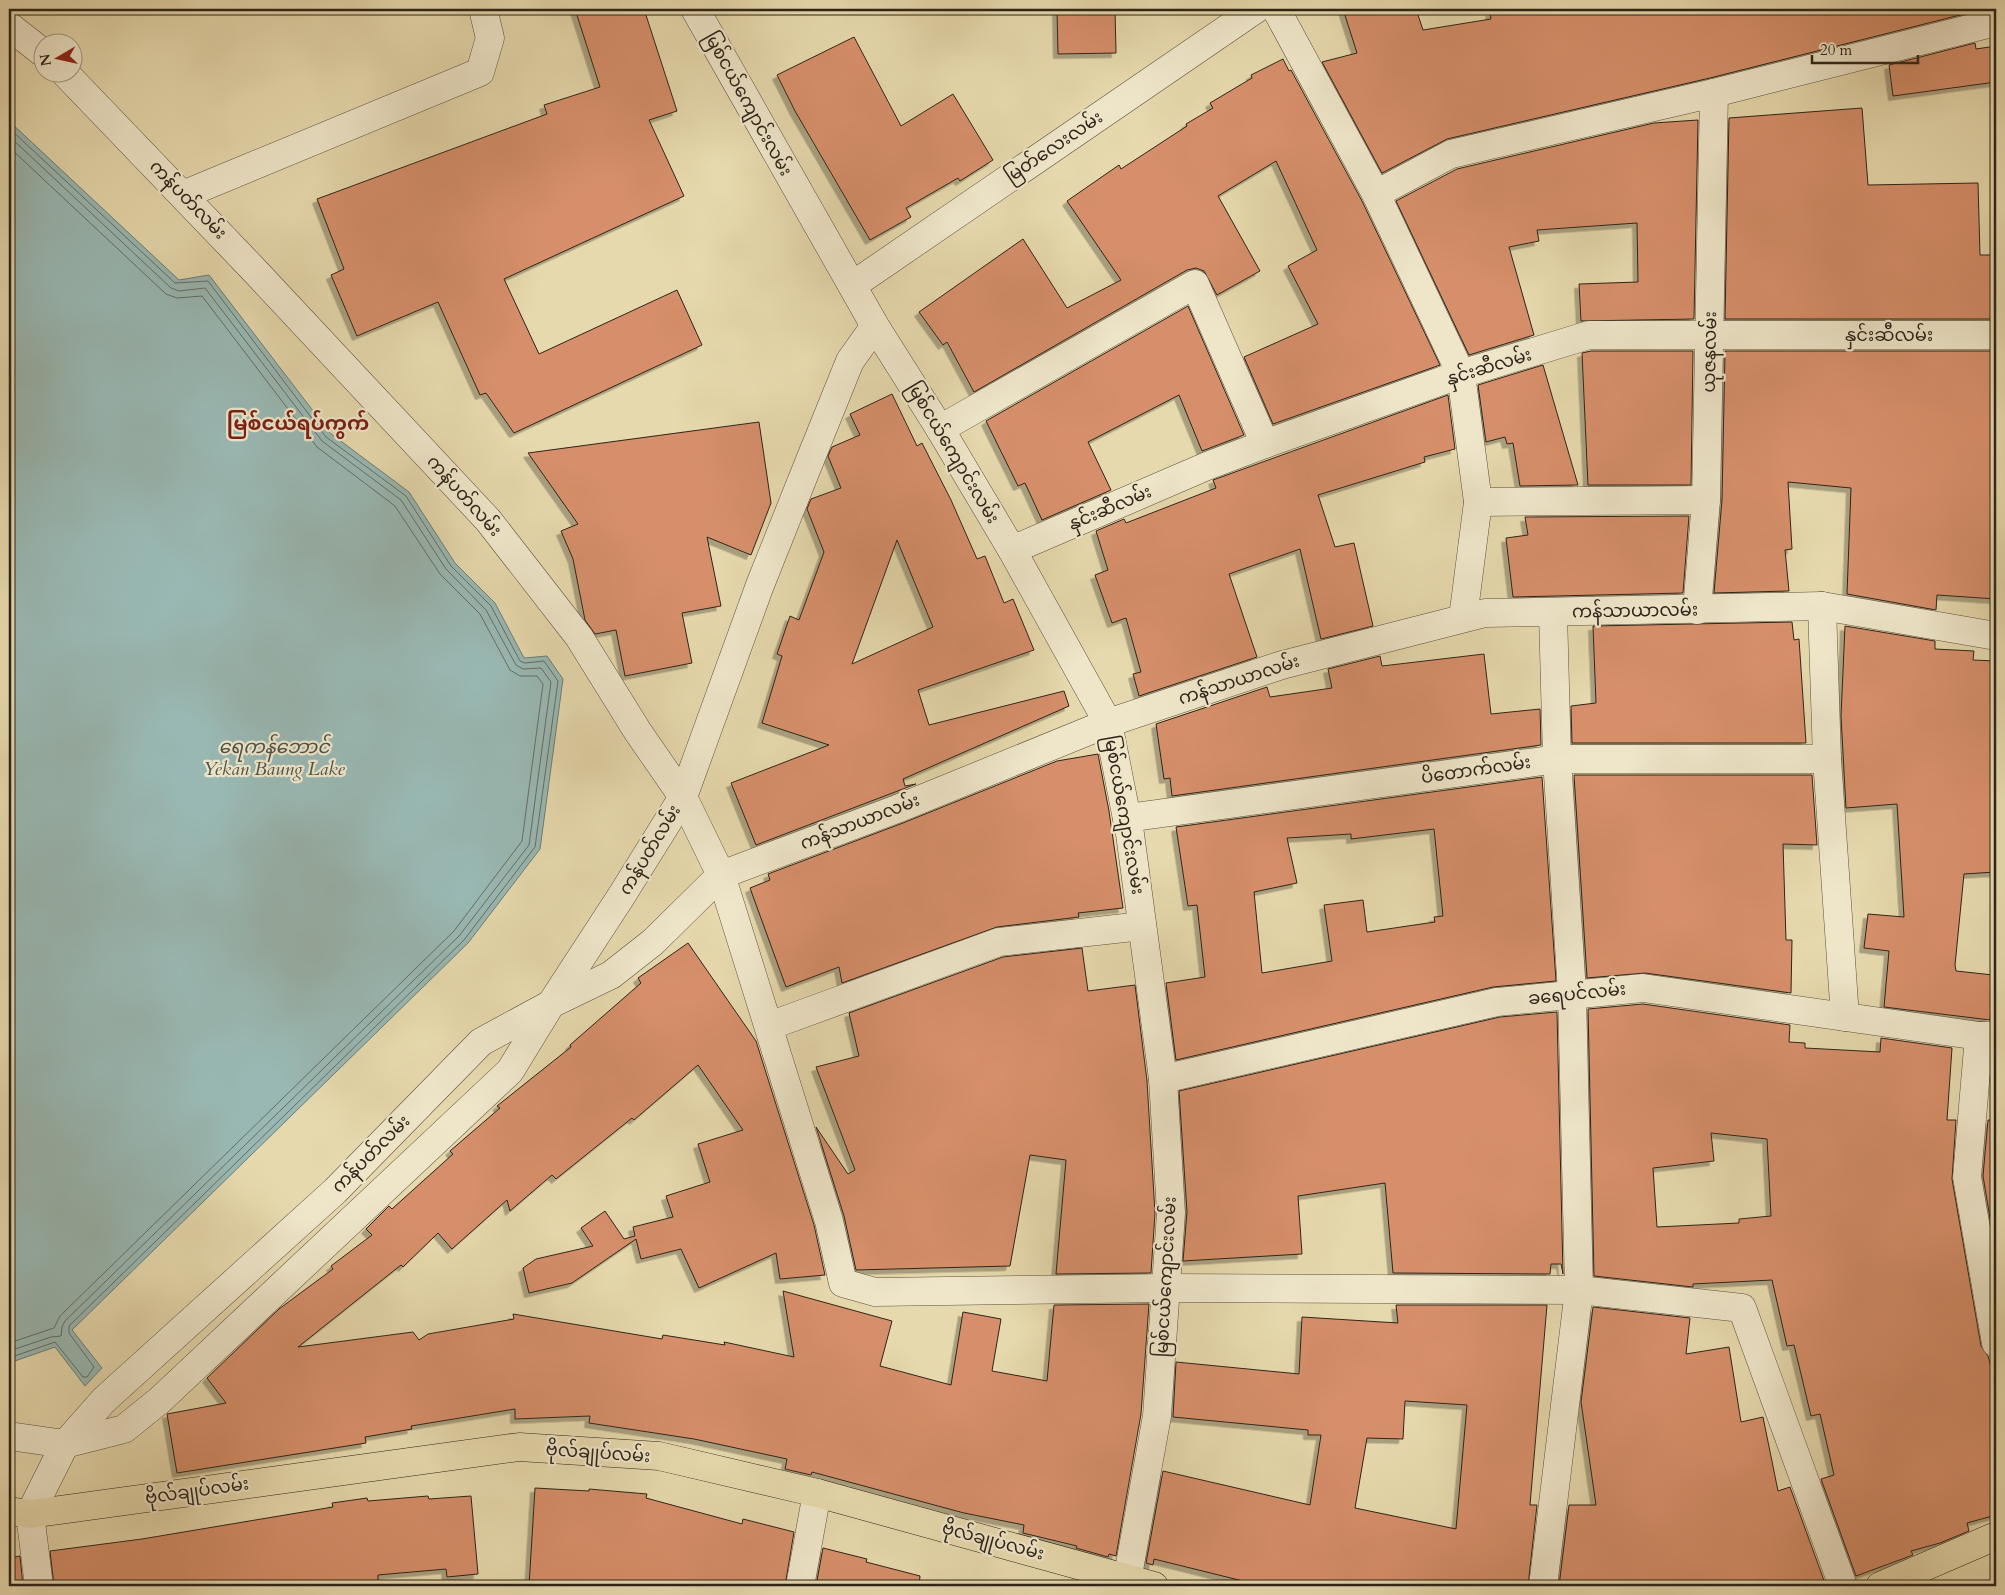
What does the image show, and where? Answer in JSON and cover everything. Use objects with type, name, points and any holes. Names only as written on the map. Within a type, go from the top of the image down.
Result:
[{"type":"main road","name":"ဗိုလ်ချုပ်လမ်း","points":[[19,1512],[519,1447],[659,1456],[817,1493],[1127,1582],[1154,1586]]},
{"type":"main road","points":[[1880,1586],[1996,1536]]},
{"type":"street","points":[[183,195],[480,72],[490,38],[483,9]]},
{"type":"street","name":"မြစ်ငယ်ကျောင်းလမ်း","points":[[694,9],[787,174],[853,285],[874,326],[940,430],[1012,550],[1108,723],[1128,818],[1163,1079],[1172,1212],[1168,1288],[1157,1416],[1127,1582]]},
{"type":"street","name":"မြတ်လေးလမ်း","points":[[853,285],[1256,9]]},
{"type":"street","points":[[1276,9],[1376,194],[1461,374],[1478,502],[1463,618]]},
{"type":"street","points":[[1376,194],[1451,154],[1714,92],[1996,22]]},
{"type":"street","points":[[9,26],[32,44]]},
{"type":"street","name":"ကန်ပတ်လမ်း","points":[[19,1512],[65,1444],[104,1400],[335,1191],[481,1042],[551,1004],[622,896],[683,797],[638,732],[579,637],[488,520],[183,195],[74,82]]},
{"type":"street","name":"ယုဇနလမ်း","points":[[1697,610],[1706,500],[1711,335],[1714,92]]},
{"type":"street","points":[[940,430],[1195,284],[1265,444]]},
{"type":"street","points":[[874,326],[850,362],[808,465],[760,585],[683,797],[721,875],[829,1221],[843,1283],[875,1292],[1168,1288],[1579,1290],[1742,1308],[1843,1586]]},
{"type":"street","name":"နှင်းဆီလမ်း","points":[[1012,550],[1198,470],[1265,444],[1461,374],[1589,335],[1996,335]]},
{"type":"street","points":[[1478,502],[1706,500]]},
{"type":"street","points":[[1822,606],[1827,759],[1846,1016]]},
{"type":"street","name":"ကန်သာယာလမ်း","points":[[551,1004],[611,975],[653,942],[721,875],[897,808],[1108,723],[1282,665],[1463,618],[1485,613],[1822,606],[1996,636]]},
{"type":"street","points":[[1543,1586],[1579,1290],[1572,994],[1557,759],[1553,613]]},
{"type":"street","name":"ပိတောက်လမ်း","points":[[1128,818],[1557,759],[1827,759]]},
{"type":"street","points":[[768,1026],[999,942],[1142,926]]},
{"type":"street","name":"ခရေပင်လမ်း","points":[[1163,1079],[1497,1002],[1642,988],[1988,1036]]},
{"type":"street","points":[[9,1436],[65,1444],[124,1429],[160,1400],[510,1071],[551,1004]]},
{"type":"street","points":[[1988,1036],[1967,1177],[1996,1343]]},
{"type":"street","points":[[800,1586],[817,1493]]},
{"type":"street","points":[[19,1512],[39,1586]]},
{"type":"water","name":"ရေကန်ဘောင် Yekan Baung Lake","points":[[9,121],[179,280],[209,275],[330,433],[409,492],[455,563],[495,603],[524,658],[547,656],[563,679],[540,849],[468,943],[72,1330],[102,1368],[85,1386],[55,1347],[9,1363]]},
{"type":"building","points":[[575,9],[644,9],[677,111],[649,120],[684,196],[504,279],[539,354],[677,290],[702,345],[514,433],[486,393],[480,395],[438,302],[357,336],[331,275],[344,269],[317,199],[547,114],[544,105],[600,87]]},
{"type":"building","points":[[1057,9],[1115,9],[1116,53],[1058,54]]},
{"type":"building","points":[[1343,9],[1416,9],[1423,30],[1491,19],[1490,12],[1507,9],[1824,9],[1826,15],[1854,9],[1967,9],[1968,13],[1710,78],[1447,139],[1382,173],[1322,62],[1357,53]]},
{"type":"building","points":[[854,37],[901,126],[953,94],[993,160],[960,181],[958,178],[906,208],[911,217],[870,240],[795,111],[777,75]]},
{"type":"building","points":[[1975,43],[1976,49],[1996,46],[1996,82],[1893,96],[1889,65]]},
{"type":"building","points":[[1283,59],[1289,71],[1291,70],[1362,201],[1440,365],[1273,424],[1244,357],[1318,324],[1288,266],[1317,250],[1276,161],[1218,196],[1260,271],[1217,295],[1204,271],[1196,268],[1187,270],[974,392],[947,342],[943,345],[919,312],[1023,239],[1067,308],[1121,280],[1067,201],[1119,165],[1121,169],[1187,126],[1186,124],[1213,108],[1210,103],[1252,78],[1251,75]]},
{"type":"building","points":[[1862,108],[1868,185],[1978,183],[1980,255],[1996,255],[1996,319],[1725,319],[1729,118]]},
{"type":"building","points":[[1698,120],[1694,319],[1581,321],[1579,284],[1638,282],[1637,223],[1537,230],[1539,241],[1509,247],[1534,335],[1469,355],[1396,201],[1457,169],[1654,123]]},
{"type":"building","points":[[1188,306],[1244,435],[1202,451],[1179,395],[1088,442],[1111,490],[1042,520],[1025,483],[1018,486],[986,421]]},
{"type":"building","points":[[1591,351],[1693,351],[1691,485],[1588,485],[1582,353]]},
{"type":"building","points":[[1725,351],[1996,351],[1996,599],[1937,595],[1936,610],[1847,594],[1851,488],[1788,482],[1792,549],[1785,550],[1789,591],[1714,593],[1722,500]]},
{"type":"building","points":[[1543,365],[1578,485],[1520,486],[1513,443],[1507,444],[1505,437],[1486,442],[1478,385]]},
{"type":"building","points":[[892,394],[917,446],[922,443],[951,500],[977,559],[985,556],[1004,603],[1013,599],[1034,650],[918,690],[929,725],[1064,691],[1069,706],[903,779],[905,786],[916,784],[756,845],[731,783],[829,745],[762,723],[782,656],[777,654],[790,616],[799,620],[824,552],[807,509],[811,499],[841,488],[828,456],[832,447],[860,435],[850,414]],"holes":[[[897,540],[933,627],[852,664]]]},
{"type":"building","points":[[1448,395],[1455,449],[1424,457],[1425,462],[1318,495],[1335,547],[1354,543],[1373,626],[1321,639],[1300,549],[1229,574],[1257,657],[1139,696],[1133,674],[1141,672],[1126,618],[1112,623],[1095,575],[1108,570],[1096,531],[1124,519],[1126,523],[1216,488],[1213,480]]},
{"type":"building","points":[[759,422],[771,503],[751,555],[707,537],[721,606],[682,613],[692,663],[625,676],[616,630],[595,634],[585,620],[573,559],[561,531],[578,524],[528,453]]},
{"type":"building","points":[[1689,516],[1683,593],[1513,597],[1506,538],[1528,535],[1525,517]]},
{"type":"building","points":[[1792,622],[1794,640],[1799,639],[1806,743],[1572,743],[1571,706],[1596,703],[1593,626]]},
{"type":"building","points":[[1845,626],[1935,641],[1935,649],[1974,651],[1973,660],[1996,661],[1996,872],[1964,874],[1955,965],[1956,971],[1993,975],[1990,1020],[1884,1007],[1889,951],[1864,948],[1868,914],[1904,917],[1897,804],[1846,808],[1841,716]]},
{"type":"building","points":[[1484,654],[1491,714],[1540,709],[1541,745],[1172,796],[1170,778],[1164,779],[1156,724],[1267,687],[1270,697],[1332,688],[1328,669],[1380,656],[1382,666]]},
{"type":"building","points":[[1098,754],[1109,811],[1123,908],[1078,913],[1079,917],[997,927],[842,983],[839,967],[786,987],[750,888],[770,880],[768,874],[903,823],[1057,761]]},
{"type":"building","points":[[1574,775],[1812,775],[1817,845],[1783,844],[1786,940],[1792,940],[1791,993],[1645,973],[1587,978]]},
{"type":"building","points":[[1542,777],[1556,981],[1493,987],[1176,1060],[1166,983],[1205,977],[1197,905],[1188,906],[1176,827]],"holes":[[[1434,829],[1443,916],[1434,917],[1435,922],[1367,932],[1363,900],[1324,905],[1332,961],[1262,973],[1254,892],[1297,883],[1287,838],[1351,834],[1351,839]]]},
{"type":"building","points":[[688,943],[756,1041],[814,1225],[825,1275],[780,1279],[776,1253],[699,1288],[681,1249],[641,1259],[636,1239],[572,1283],[529,1293],[523,1268],[536,1259],[593,1246],[581,1228],[605,1211],[624,1239],[635,1236],[633,1227],[673,1217],[666,1196],[710,1182],[698,1144],[743,1130],[698,1065],[634,1120],[632,1118],[556,1179],[552,1175],[510,1211],[507,1200],[452,1249],[438,1233],[403,1267],[401,1265],[298,1347],[413,1332],[419,1340],[428,1334],[514,1319],[513,1314],[662,1339],[663,1335],[725,1345],[724,1342],[794,1357],[783,1291],[892,1321],[880,1366],[951,1385],[963,1312],[1001,1319],[992,1371],[1047,1381],[1054,1305],[1149,1304],[1141,1414],[1116,1556],[1109,1554],[1108,1557],[1076,1548],[1077,1546],[1023,1533],[1024,1525],[964,1513],[812,1472],[811,1475],[785,1469],[787,1459],[694,1439],[589,1423],[590,1416],[515,1419],[515,1409],[411,1426],[412,1429],[365,1437],[366,1443],[177,1473],[167,1414],[226,1403],[207,1378],[279,1309],[333,1269],[331,1266],[372,1235],[366,1229],[389,1206],[392,1209],[453,1154],[450,1151],[500,1108],[497,1106],[571,1047],[570,1045],[641,983],[638,978]]},
{"type":"building","points":[[1082,948],[1088,991],[1135,985],[1147,1081],[1155,1213],[1151,1273],[1056,1274],[1066,1160],[1030,1155],[1010,1266],[856,1270],[844,1216],[816,1127],[848,1174],[855,1170],[816,1067],[859,1056],[849,1013],[1003,957]]},
{"type":"building","points":[[1643,1004],[1790,1025],[1789,1042],[1805,1043],[1805,1048],[1880,1052],[1881,1038],[1952,1048],[1947,1120],[1956,1120],[1952,1179],[1981,1346],[1988,1356],[1996,1386],[1996,1515],[1967,1523],[1969,1531],[1940,1543],[1911,1551],[1913,1555],[1856,1576],[1821,1479],[1834,1475],[1820,1414],[1811,1416],[1794,1345],[1787,1346],[1772,1280],[1693,1284],[1693,1287],[1594,1276],[1588,1009]],"holes":[[[1711,1133],[1767,1139],[1771,1216],[1739,1219],[1739,1223],[1657,1227],[1653,1168],[1714,1161]]]},
{"type":"building","points":[[1557,1012],[1563,1274],[1561,1264],[1551,1264],[1550,1274],[1393,1273],[1385,1183],[1298,1196],[1302,1254],[1183,1261],[1187,1212],[1179,1091],[1500,1017]]},
{"type":"building","points":[[1988,1120],[1996,1120],[1996,1254],[1983,1176]]},
{"type":"building","points":[[1396,1305],[1547,1305],[1530,1505],[1537,1505],[1528,1586],[1263,1586],[1154,1559],[1153,1565],[1146,1563],[1163,1471],[1310,1505],[1321,1435],[1308,1435],[1308,1430],[1173,1417],[1176,1362],[1299,1374],[1302,1317],[1398,1323]],"holes":[[[1405,1401],[1467,1405],[1456,1529],[1355,1508],[1367,1438],[1403,1439]]]},
{"type":"building","points":[[1593,1307],[1690,1318],[1686,1354],[1729,1347],[1741,1422],[1763,1417],[1778,1491],[1790,1487],[1826,1586],[1559,1586],[1569,1505],[1596,1505],[1581,1402]]},
{"type":"building","points":[[535,1488],[589,1491],[589,1489],[647,1494],[646,1498],[742,1524],[743,1519],[794,1532],[785,1586],[529,1586]]},
{"type":"building","points":[[428,1496],[429,1499],[471,1496],[478,1574],[447,1577],[446,1569],[378,1575],[378,1581],[334,1586],[54,1586],[50,1551],[142,1539],[333,1507],[332,1503],[367,1498],[368,1501]]},
{"type":"building","points":[[823,1548],[867,1559],[866,1562],[920,1576],[919,1586],[816,1586]]},
{"type":"building","points":[[20,1556],[23,1586],[9,1586],[9,1558]]},
{"type":"district","name":"မြစ်ငယ်ရပ်ကွက်","points":[[298,423]]}]
